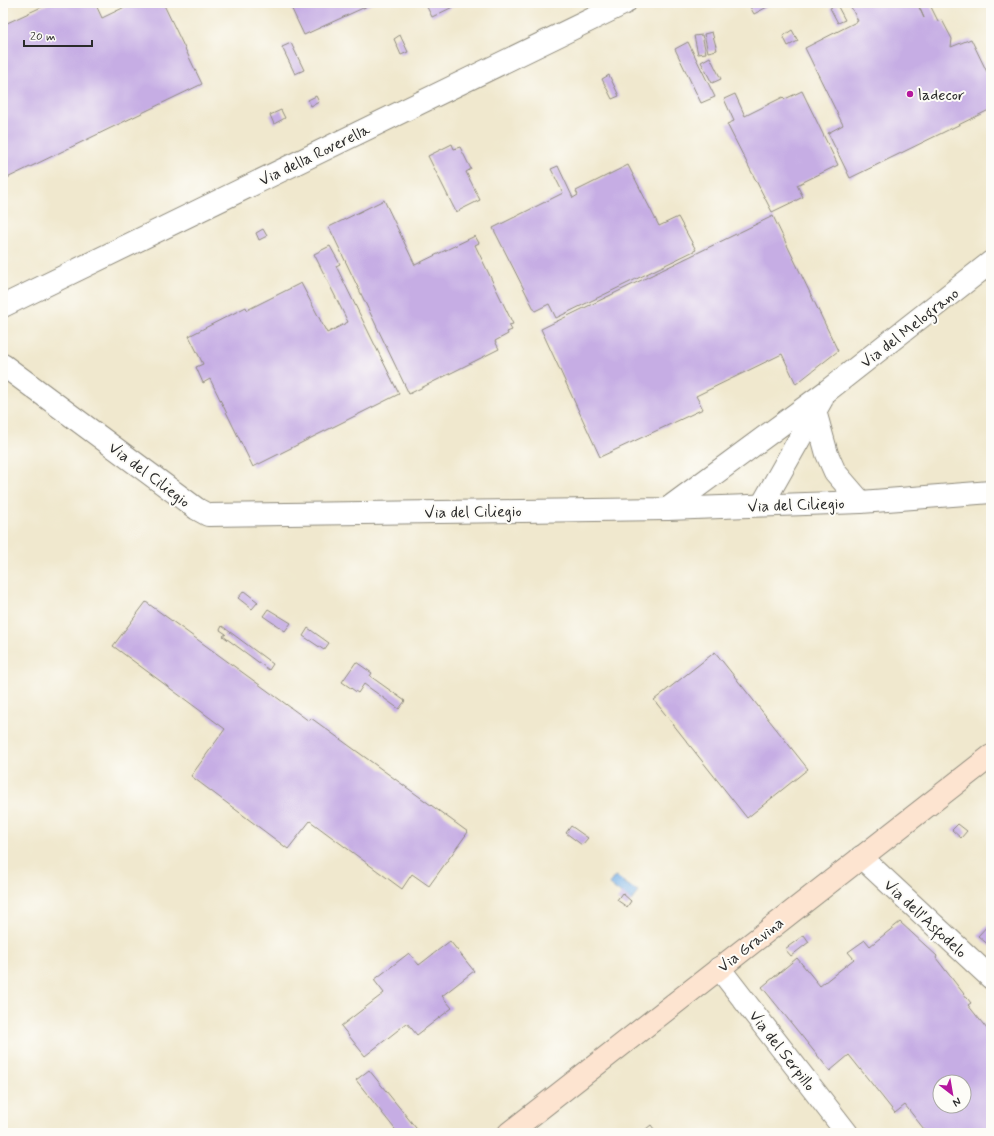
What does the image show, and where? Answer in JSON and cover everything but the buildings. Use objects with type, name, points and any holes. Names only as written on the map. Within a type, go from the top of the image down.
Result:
[{"type":"main road","name":"Via Gravina","points":[[509,1133],[718,968],[991,756]]},
{"type":"street","name":"Via della Roverella","points":[[3,306],[625,3]]},
{"type":"street","name":"Via del Melograno","points":[[667,508],[827,391],[991,262]]},
{"type":"street","name":"Via del Ciliegio","points":[[3,364],[196,509],[208,515],[667,508],[861,502],[991,492]]},
{"type":"street","points":[[762,505],[827,391]]},
{"type":"street","points":[[815,411],[827,454],[835,472],[861,502]]},
{"type":"street","name":"Via dell'Asfodelo","points":[[861,857],[991,978]]},
{"type":"street","name":"Via del Serpillo","points":[[718,968],[847,1133]]},
{"type":"water","points":[[615,876],[638,892],[631,901],[609,884]]},
{"type":"place","name":"ladecor","points":[[910,94]]}]
